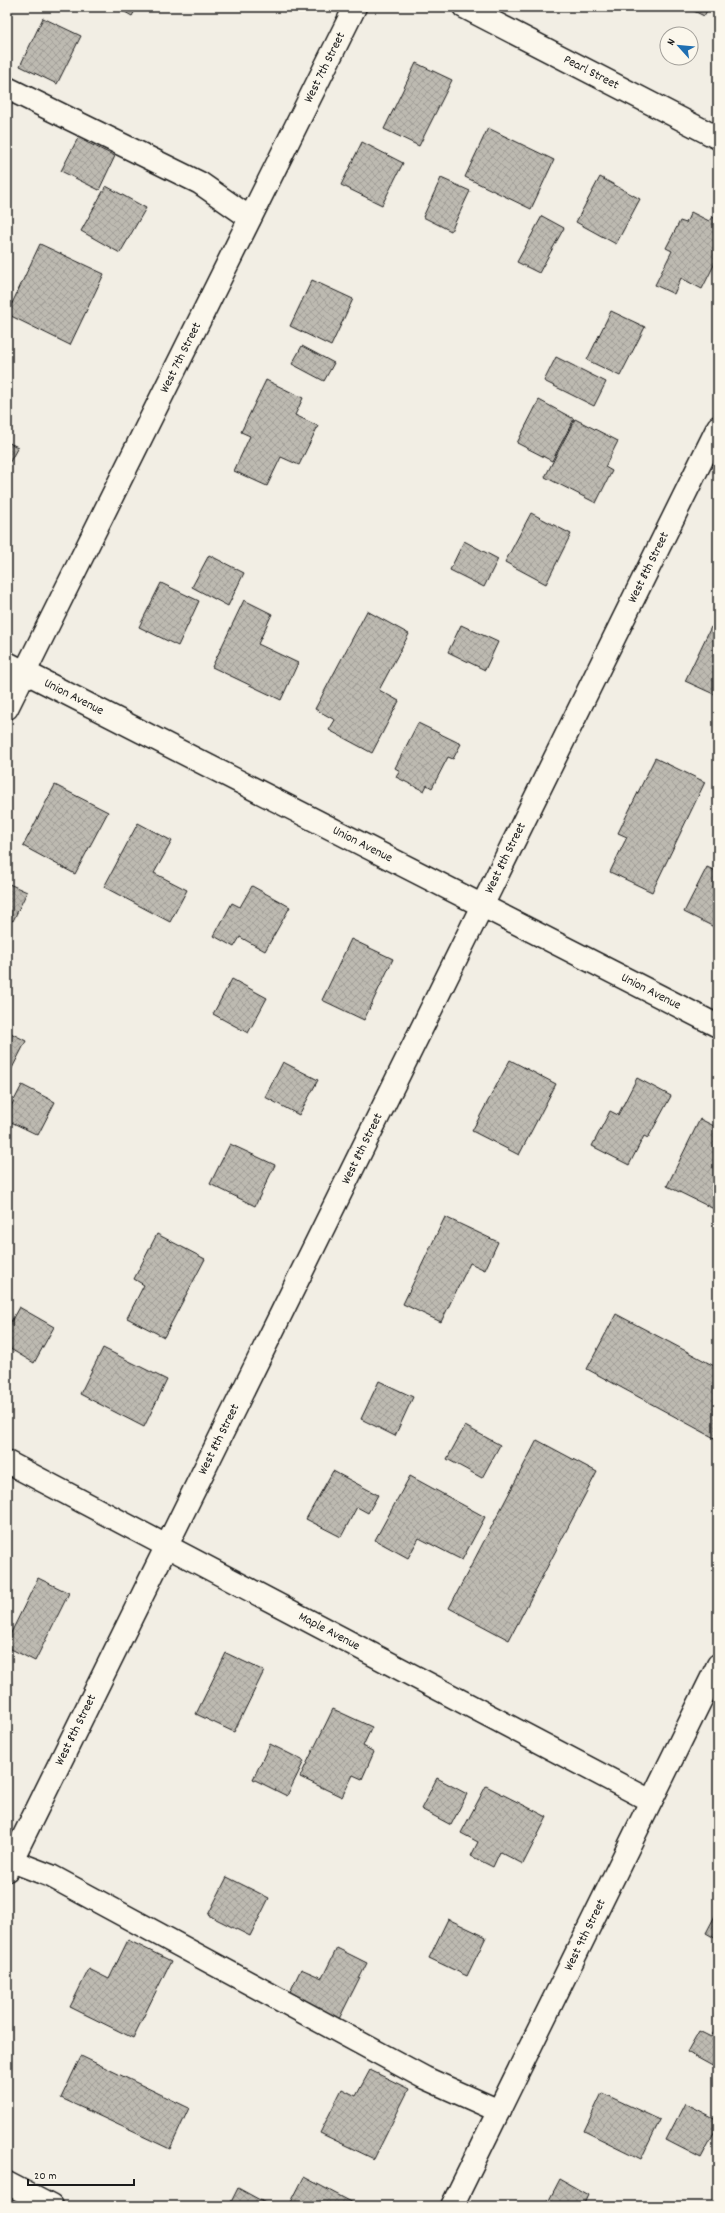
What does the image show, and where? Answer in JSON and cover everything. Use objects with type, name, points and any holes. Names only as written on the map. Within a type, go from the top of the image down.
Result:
[{"type":"street","name":"West 7th Street","points":[[7,708],[16,668],[250,218],[355,7]]},
{"type":"street","name":"Pearl Street","points":[[464,7],[718,138]]},
{"type":"street","points":[[7,88],[200,184],[250,218]]},
{"type":"street","name":"West 8th Street","points":[[9,1866],[166,1544],[718,427]]},
{"type":"street","name":"Union Avenue","points":[[16,668],[718,1026]]},
{"type":"street","name":"Maple Avenue","points":[[7,1462],[166,1544],[651,1801]]},
{"type":"street","name":"West 9th Street","points":[[452,2206],[718,1664]]},
{"type":"street","points":[[9,1866],[51,1876],[425,2078],[499,2111]]},
{"type":"street","points":[[7,2184],[51,2206]]},
{"type":"building","points":[[116,7],[137,7],[132,16]]},
{"type":"building","points":[[686,7],[709,7],[704,16]]},
{"type":"building","points":[[43,18],[81,36],[57,84],[20,66]]},
{"type":"building","points":[[416,63],[452,80],[419,146],[384,129]]},
{"type":"building","points":[[488,128],[554,160],[531,209],[465,177]]},
{"type":"building","points":[[78,138],[115,156],[99,190],[61,171]]},
{"type":"building","points":[[362,142],[403,163],[382,205],[341,185]]},
{"type":"building","points":[[600,177],[640,199],[616,244],[576,222]]},
{"type":"building","points":[[441,178],[470,191],[451,231],[423,217]]},
{"type":"building","points":[[106,186],[146,208],[120,253],[81,231]]},
{"type":"building","points":[[691,212],[709,221],[712,217],[718,220],[718,257],[702,289],[681,278],[674,294],[655,285],[672,251],[666,248],[680,221],[686,223]]},
{"type":"building","points":[[542,216],[564,228],[539,273],[517,262]]},
{"type":"building","points":[[40,244],[104,274],[70,345],[7,314]]},
{"type":"building","points":[[312,280],[353,299],[331,346],[290,326]]},
{"type":"building","points":[[611,311],[645,327],[620,376],[587,360]]},
{"type":"building","points":[[302,346],[334,363],[324,381],[292,364]]},
{"type":"building","points":[[556,357],[606,382],[594,406],[544,381]]},
{"type":"building","points":[[266,380],[303,398],[295,415],[318,426],[299,465],[281,457],[267,486],[234,471],[250,436],[241,432]]},
{"type":"building","points":[[539,400],[574,419],[552,461],[517,443]]},
{"type":"building","points":[[575,419],[618,441],[605,467],[612,471],[596,503],[545,477]]},
{"type":"building","points":[[7,442],[18,447],[7,467]]},
{"type":"building","points":[[531,513],[571,534],[546,584],[505,562]]},
{"type":"building","points":[[464,541],[498,559],[484,587],[450,570]]},
{"type":"building","points":[[209,555],[244,573],[228,606],[192,587]]},
{"type":"building","points":[[161,583],[199,601],[178,646],[139,627]]},
{"type":"building","points":[[244,600],[272,614],[258,644],[298,663],[281,700],[212,667]]},
{"type":"building","points":[[367,611],[409,634],[379,690],[399,701],[372,753],[329,730],[335,720],[315,709]]},
{"type":"building","points":[[461,625],[498,642],[485,670],[448,652]]},
{"type":"building","points":[[711,627],[718,630],[718,696],[685,681]]},
{"type":"building","points":[[418,723],[461,744],[453,759],[448,757],[432,788],[427,785],[424,791],[396,777],[400,771],[395,768]]},
{"type":"building","points":[[655,758],[705,782],[652,892],[610,872],[627,837],[618,833]]},
{"type":"building","points":[[55,785],[108,812],[75,874],[23,846]]},
{"type":"building","points":[[138,823],[172,841],[154,873],[187,890],[170,922],[104,887]]},
{"type":"building","points":[[707,867],[718,872],[718,929],[684,912]]},
{"type":"building","points":[[7,883],[27,892],[13,921],[7,918]]},
{"type":"building","points":[[252,886],[290,907],[265,951],[240,937],[234,947],[214,936],[232,903],[240,907]]},
{"type":"building","points":[[351,939],[393,959],[364,1020],[322,1000]]},
{"type":"building","points":[[232,979],[267,998],[248,1033],[213,1014]]},
{"type":"building","points":[[7,1031],[26,1041],[7,1078]]},
{"type":"building","points":[[510,1060],[556,1084],[519,1155],[472,1131]]},
{"type":"building","points":[[283,1062],[318,1080],[299,1115],[265,1097]]},
{"type":"building","points":[[637,1078],[671,1096],[648,1138],[644,1136],[629,1165],[592,1146],[610,1111],[618,1115]]},
{"type":"building","points":[[22,1085],[55,1102],[38,1135],[7,1120],[7,1114]]},
{"type":"building","points":[[700,1119],[718,1128],[718,1211],[667,1186]]},
{"type":"building","points":[[230,1144],[275,1165],[255,1206],[210,1184]]},
{"type":"building","points":[[445,1217],[498,1242],[485,1270],[470,1263],[441,1322],[403,1304]]},
{"type":"building","points":[[157,1234],[205,1259],[164,1337],[127,1318],[144,1285],[134,1279]]},
{"type":"building","points":[[19,1307],[54,1327],[34,1363],[7,1347],[7,1329]]},
{"type":"building","points":[[616,1314],[718,1368],[718,1440],[587,1369]]},
{"type":"building","points":[[103,1348],[167,1380],[144,1427],[80,1394]]},
{"type":"building","points":[[379,1381],[413,1397],[395,1436],[361,1419]]},
{"type":"building","points":[[465,1426],[500,1445],[482,1478],[447,1459]]},
{"type":"building","points":[[537,1440],[597,1472],[509,1640],[449,1608]]},
{"type":"building","points":[[333,1471],[378,1495],[368,1513],[357,1507],[341,1537],[306,1519]]},
{"type":"building","points":[[410,1476],[485,1517],[462,1560],[419,1538],[408,1558],[375,1540]]},
{"type":"building","points":[[38,1578],[69,1593],[35,1661],[7,1647],[7,1641]]},
{"type":"building","points":[[226,1653],[264,1671],[234,1732],[196,1714]]},
{"type":"building","points":[[333,1709],[372,1727],[363,1746],[374,1752],[362,1779],[353,1775],[342,1797],[300,1777]]},
{"type":"building","points":[[270,1744],[304,1761],[287,1796],[253,1779]]},
{"type":"building","points":[[437,1778],[467,1794],[451,1825],[421,1809]]},
{"type":"building","points":[[486,1786],[547,1817],[523,1864],[500,1852],[493,1867],[471,1856],[478,1842],[461,1833]]},
{"type":"building","points":[[227,1877],[269,1898],[250,1936],[208,1915]]},
{"type":"building","points":[[718,1910],[718,1940],[706,1933]]},
{"type":"building","points":[[448,1919],[486,1937],[467,1976],[429,1958]]},
{"type":"building","points":[[128,1940],[171,1961],[133,2038],[70,2007],[89,1969],[109,1979]]},
{"type":"building","points":[[337,1948],[367,1963],[339,2019],[288,1996],[301,1969],[322,1978]]},
{"type":"building","points":[[718,2025],[718,2069],[687,2052],[699,2031],[711,2037]]},
{"type":"building","points":[[81,2056],[189,2108],[170,2149],[61,2098]]},
{"type":"building","points":[[370,2070],[409,2089],[374,2159],[320,2133],[342,2089],[356,2096]]},
{"type":"building","points":[[602,2093],[660,2120],[641,2159],[584,2131]]},
{"type":"building","points":[[685,2103],[718,2120],[718,2126],[701,2158],[666,2140]]},
{"type":"building","points":[[304,2177],[359,2206],[289,2206]]},
{"type":"building","points":[[560,2179],[588,2195],[583,2206],[546,2206]]},
{"type":"building","points":[[238,2188],[271,2206],[229,2206]]}]
